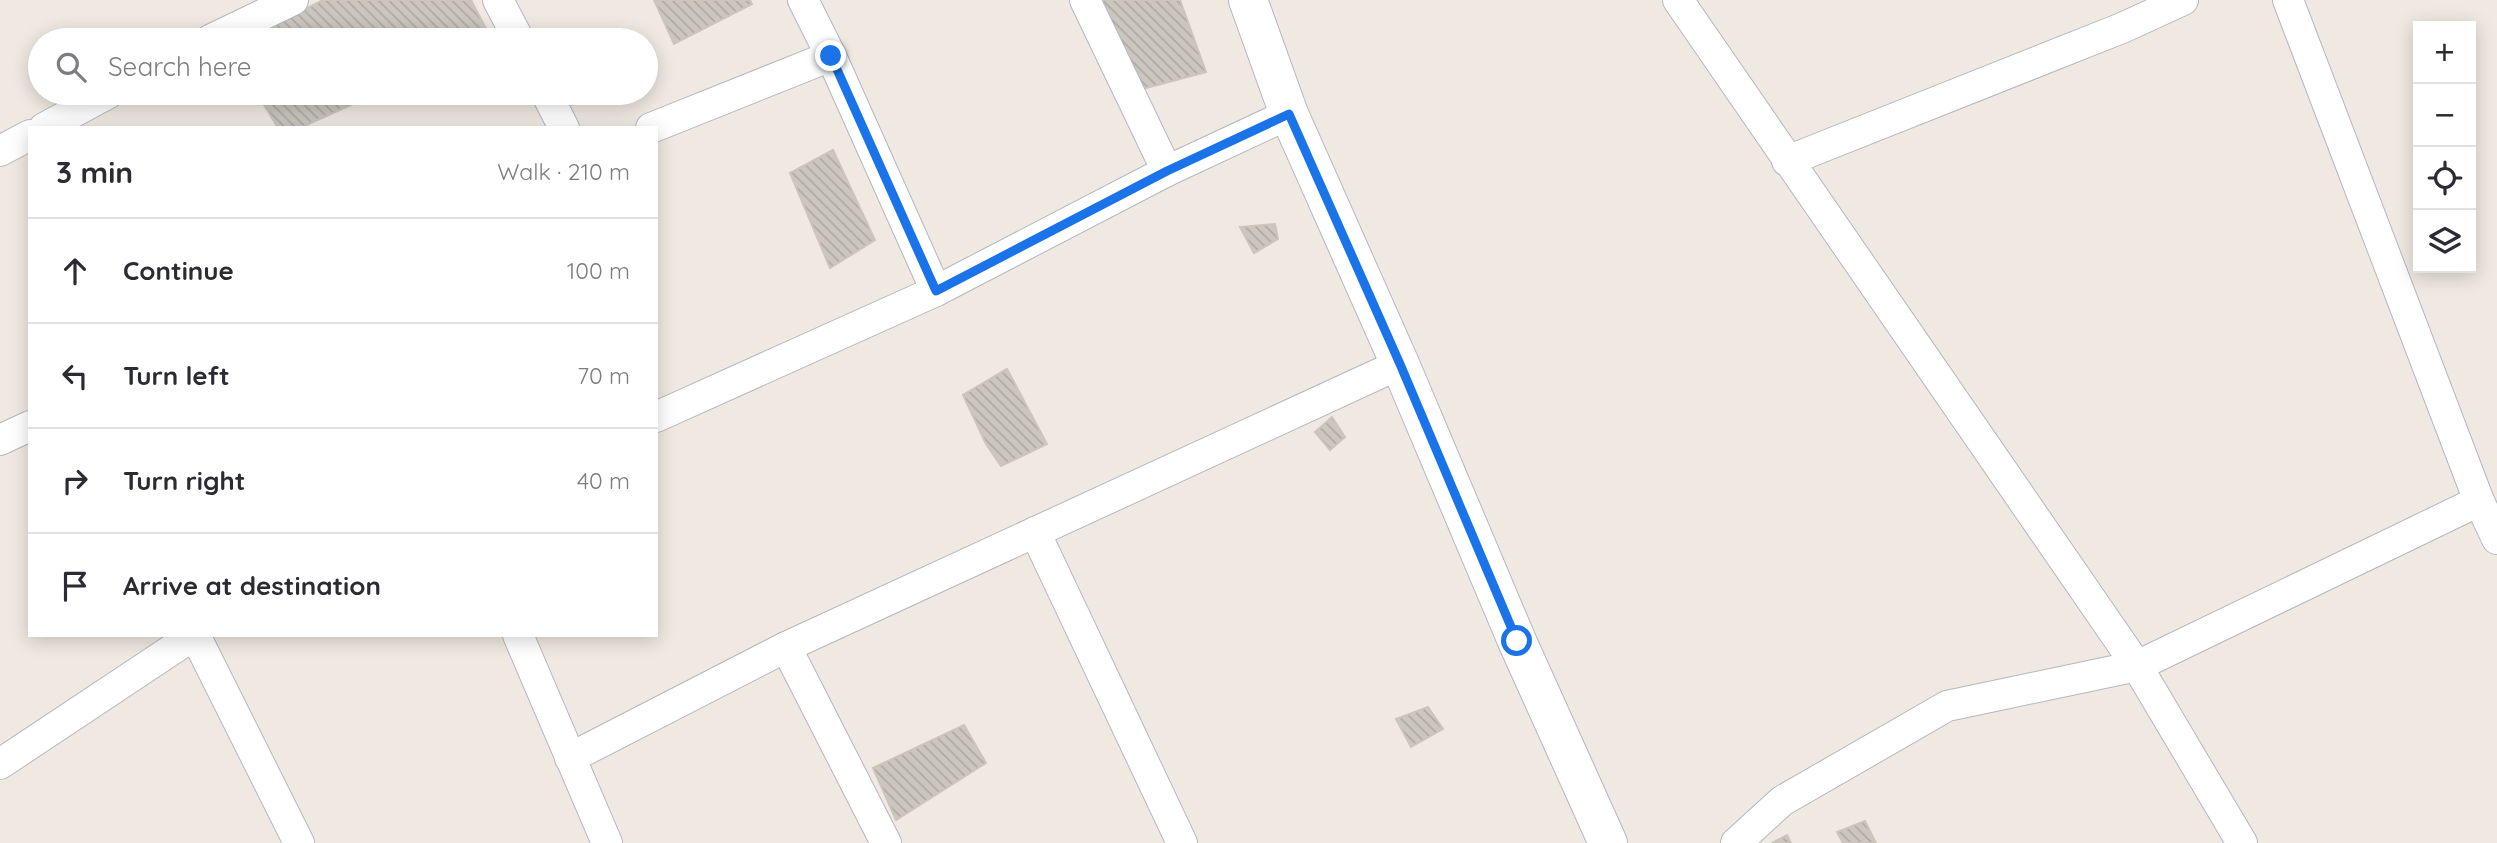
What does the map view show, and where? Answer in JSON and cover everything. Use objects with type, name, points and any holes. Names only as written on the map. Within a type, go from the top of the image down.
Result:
[{"type":"street","points":[[235,28],[293,0]]},
{"type":"street","points":[[498,0],[513,28]]},
{"type":"street","points":[[803,0],[831,56],[936,291]]},
{"type":"street","points":[[1085,0],[1167,171]]},
{"type":"street","points":[[1248,0],[1289,114],[1400,364],[1517,641],[1608,843]]},
{"type":"street","points":[[1678,0],[2137,666],[2242,843]]},
{"type":"street","points":[[1787,161],[2122,28],[2183,0]]},
{"type":"street","points":[[2288,0],[2479,501],[2497,539]]},
{"type":"street","points":[[656,126],[831,56]]},
{"type":"street","points":[[48,126],[87,105]]},
{"type":"street","points":[[552,105],[563,126]]},
{"type":"street","points":[[658,416],[936,291],[1167,171],[1289,114]]},
{"type":"street","points":[[0,152],[28,136]]},
{"type":"street","points":[[570,758],[786,647],[1400,364]]},
{"type":"street","points":[[0,440],[28,427]]},
{"type":"street","points":[[1736,843],[1782,802],[1947,706],[2137,666],[2479,501]]},
{"type":"street","points":[[1035,532],[1182,843]]},
{"type":"street","points":[[0,764],[192,637]]},
{"type":"street","points":[[196,637],[299,843]]},
{"type":"street","points":[[519,637],[607,843]]},
{"type":"street","points":[[786,647],[886,843]]},
{"type":"building","points":[[323,0],[471,0],[486,28],[268,28]]},
{"type":"building","points":[[654,0],[750,0],[752,4],[674,44]]},
{"type":"building","points":[[1097,0],[1180,0],[1206,72],[1142,89]]},
{"type":"building","points":[[264,105],[351,105],[304,126],[277,126]]},
{"type":"building","points":[[833,150],[875,240],[830,268],[790,173]]},
{"type":"building","points":[[1275,224],[1278,239],[1254,253],[1240,227]]},
{"type":"building","points":[[1007,369],[1047,444],[1001,466],[986,444],[963,395]]},
{"type":"building","points":[[1332,417],[1345,437],[1330,450],[1315,432]]},
{"type":"building","points":[[1428,707],[1443,729],[1411,747],[1396,719]]},
{"type":"building","points":[[964,725],[986,763],[896,820],[873,768]]},
{"type":"building","points":[[1865,821],[1876,843],[1843,843],[1837,832]]},
{"type":"building","points":[[1787,835],[1791,843],[1772,843]]},
{"type":"route","points":[[831,56],[936,291],[1167,171],[1289,114],[1400,364],[1517,641]]}]
